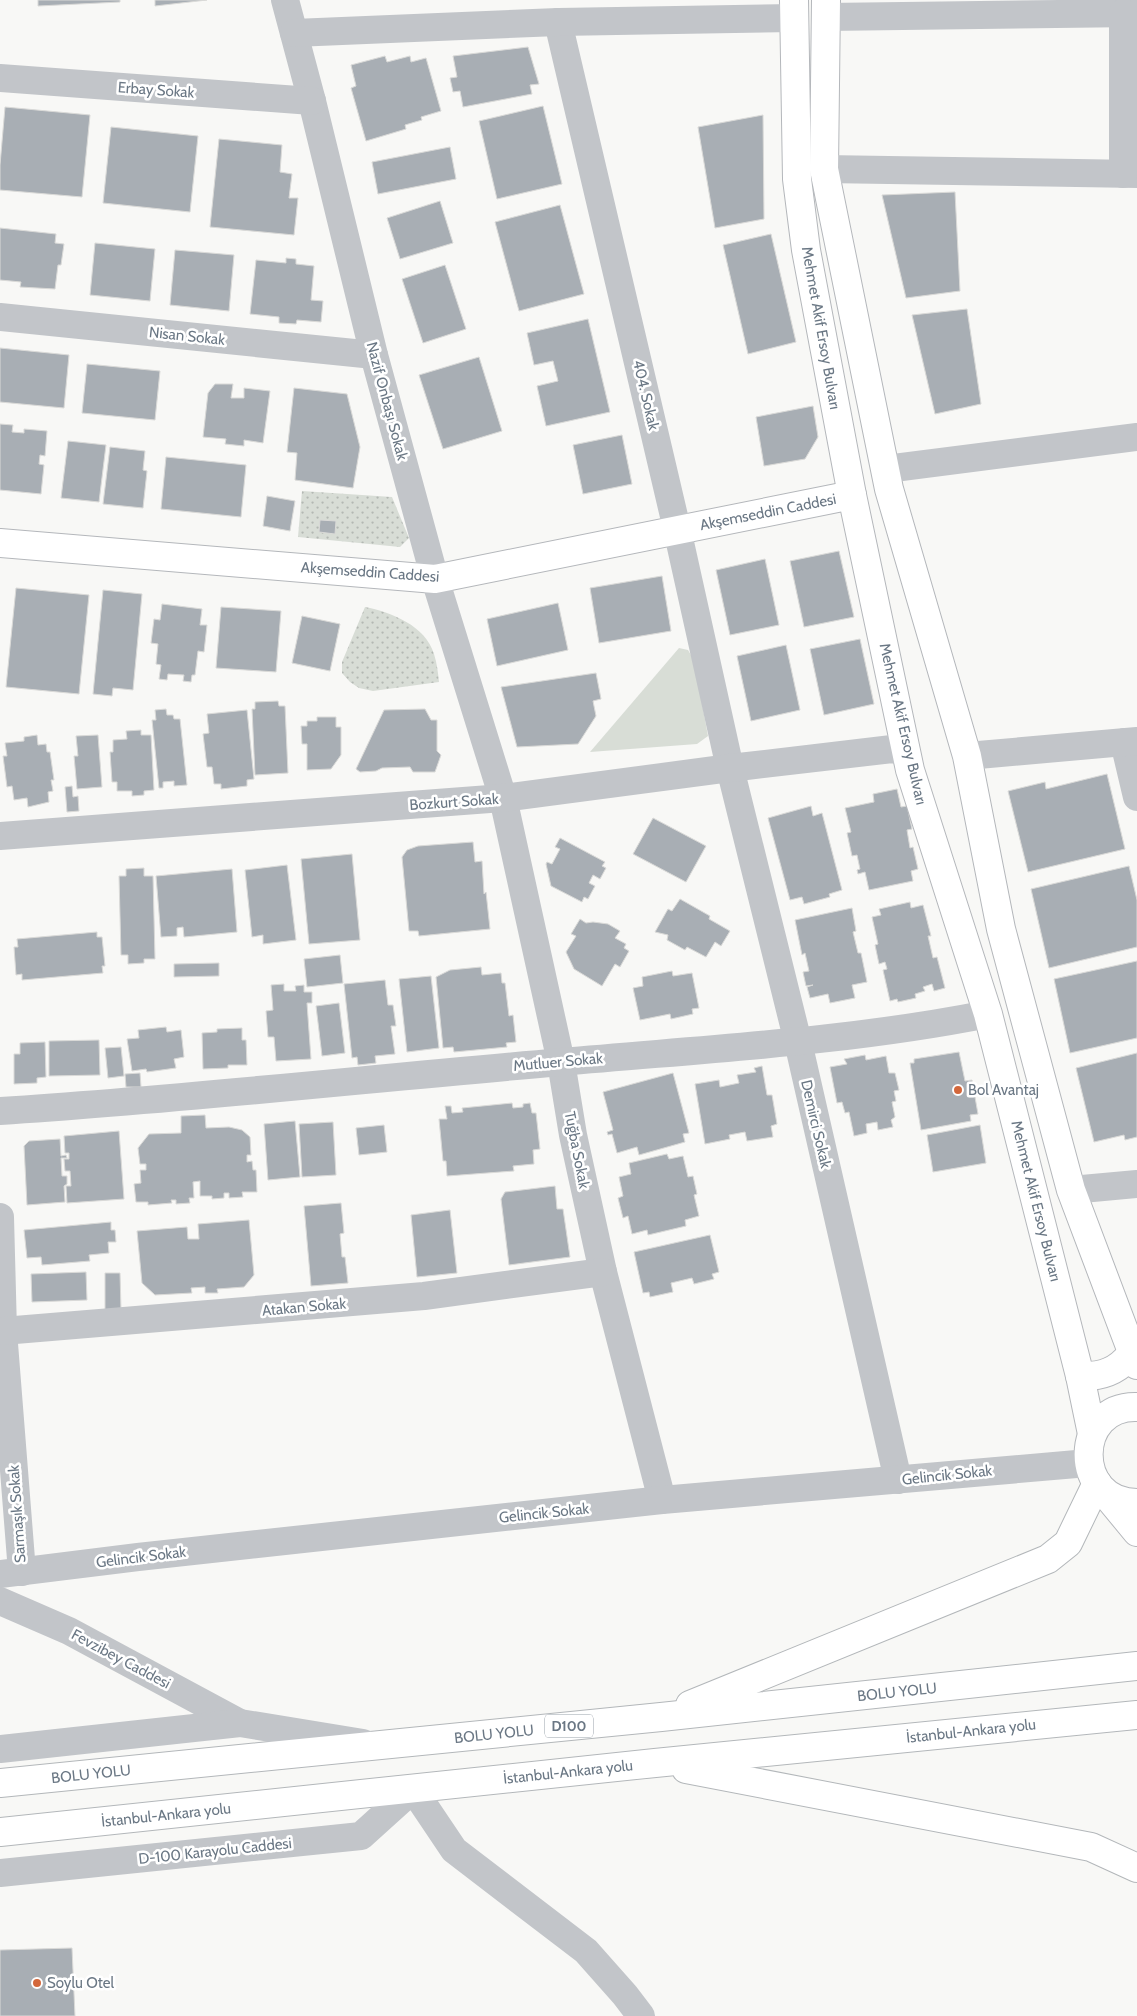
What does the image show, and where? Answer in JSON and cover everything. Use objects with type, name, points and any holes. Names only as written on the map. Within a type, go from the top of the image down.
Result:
[{"type":"main road","points":[[826,8],[824,169],[889,488],[967,756],[1000,929],[1071,1190],[1134,1359],[1104,1375],[1080,1376]]},
{"type":"main road","name":"Mehmet Akif Ersoy Bulvarı","points":[[794,9],[797,179],[806,250],[852,495],[906,752],[988,1014],[1080,1376],[1092,1434]]},
{"type":"main road","name":"Akşemseddin Caddesi","points":[[0,543],[435,579],[852,495]]},
{"type":"main road","points":[[1137,1407],[1123,1408],[1113,1412],[1097,1425],[1088,1448],[1096,1478],[1137,1532]]},
{"type":"main road","points":[[1096,1478],[1111,1496],[1122,1501],[1137,1503]]},
{"type":"main road","points":[[662,1717],[1048,1559],[1068,1543],[1096,1478]]},
{"type":"main road","name":"BOLU YOLU","points":[[0,1783],[662,1717],[1137,1666]]},
{"type":"main road","name":"İstanbul-Ankara yolu","points":[[0,1832],[655,1763],[1137,1715]]},
{"type":"main road","points":[[655,1763],[1091,1846],[1137,1868]]},
{"type":"street","name":"Nazif Onbaşı Sokak","points":[[285,0],[312,101],[374,355],[435,579],[503,798]]},
{"type":"street","points":[[824,169],[1130,174],[1130,13],[826,8]]},
{"type":"street","points":[[294,33],[558,22],[794,9]]},
{"type":"street","name":"404. Sokak","points":[[558,22],[677,529],[730,768]]},
{"type":"street","name":"Erbay Sokak","points":[[0,78],[312,101]]},
{"type":"street","name":"Nisan Sokak","points":[[0,317],[374,355]]},
{"type":"street","points":[[886,469],[1137,437]]},
{"type":"street","points":[[967,756],[1130,742],[1137,797]]},
{"type":"street","name":"Bozkurt Sokak","points":[[0,836],[503,798],[892,749],[906,752]]},
{"type":"street","name":"Demirci Sokak","points":[[730,768],[798,1042],[898,1480]]},
{"type":"street","name":"Tuğba Sokak","points":[[503,798],[561,1062],[573,1135],[603,1272],[662,1500]]},
{"type":"street","name":"Mutluer Sokak","points":[[0,1111],[126,1103],[561,1062],[798,1042],[953,1021],[988,1014]]},
{"type":"street","points":[[1071,1190],[1137,1184]]},
{"type":"street","name":"Sarmaşık Sokak","points":[[0,1217],[11,1573]]},
{"type":"street","name":"Atakan Sokak","points":[[3,1331],[424,1296],[603,1272]]},
{"type":"street","name":"Gelincik Sokak","points":[[11,1573],[138,1556],[662,1500],[898,1480],[1096,1478]]},
{"type":"street","name":"Fevzibey Caddesi","points":[[0,1600],[69,1631],[240,1723]]},
{"type":"street","points":[[0,1749],[240,1723],[379,1745]]},
{"type":"street","points":[[413,1789],[454,1850],[586,1952],[625,1995],[640,2016]]},
{"type":"street","name":"D-100 Karayolu Caddesi","points":[[0,1873],[362,1836],[413,1789]]},
{"type":"shaded area","points":[[302,491],[392,497],[409,538],[400,547],[298,537]]},
{"type":"shaded area","points":[[365,607],[396,617],[416,628],[424,636],[434,654],[439,682],[373,691],[359,688],[350,682],[342,673],[342,662]]},
{"type":"shaded area","points":[[679,648],[688,650],[694,660],[708,736],[697,744],[590,752]]},
{"type":"building","points":[[38,0],[120,0],[120,2],[38,6]]},
{"type":"building","points":[[155,0],[207,0],[155,6]]},
{"type":"building","points":[[528,47],[539,84],[530,85],[532,94],[463,107],[460,91],[453,92],[450,78],[457,77],[453,56]]},
{"type":"building","points":[[385,56],[387,62],[410,56],[411,62],[426,58],[441,111],[421,117],[422,120],[405,125],[406,129],[366,141],[351,88],[356,86],[351,65]]},
{"type":"building","points":[[543,106],[562,184],[497,199],[479,121]]},
{"type":"building","points":[[5,107],[90,115],[82,197],[0,190],[0,165]]},
{"type":"building","points":[[763,115],[764,219],[715,228],[698,127]]},
{"type":"building","points":[[111,127],[198,136],[190,212],[103,203]]},
{"type":"building","points":[[219,139],[282,145],[280,172],[292,174],[289,198],[298,198],[294,235],[210,227]]},
{"type":"building","points":[[450,147],[456,179],[378,194],[372,162]]},
{"type":"building","points":[[955,192],[960,291],[906,298],[882,195]]},
{"type":"building","points":[[440,201],[453,243],[400,259],[387,218]]},
{"type":"building","points":[[560,205],[584,294],[519,311],[495,222]]},
{"type":"building","points":[[0,228],[56,234],[55,243],[64,244],[61,265],[58,265],[55,289],[20,287],[21,282],[0,280]]},
{"type":"building","points":[[771,234],[796,342],[748,354],[723,245]]},
{"type":"building","points":[[95,243],[155,249],[150,301],[90,295]]},
{"type":"building","points":[[175,250],[234,255],[229,311],[170,305]]},
{"type":"building","points":[[286,258],[296,259],[296,264],[314,266],[311,300],[323,301],[321,322],[297,320],[296,324],[279,323],[279,317],[250,314],[256,260],[286,263]]},
{"type":"building","points":[[445,265],[466,329],[423,343],[402,279]]},
{"type":"building","points":[[967,309],[981,404],[935,414],[912,315]]},
{"type":"building","points":[[588,319],[610,412],[546,426],[537,386],[558,381],[553,361],[534,365],[527,333]]},
{"type":"building","points":[[0,348],[69,355],[64,408],[0,402]]},
{"type":"building","points":[[479,357],[502,431],[443,449],[419,375]]},
{"type":"building","points":[[87,364],[160,371],[155,420],[82,413]]},
{"type":"building","points":[[215,384],[233,384],[231,398],[244,398],[244,388],[270,391],[263,443],[244,440],[244,446],[225,444],[226,439],[203,437],[208,393]]},
{"type":"building","points":[[294,388],[347,394],[360,447],[353,488],[295,480],[297,453],[287,452]]},
{"type":"building","points":[[813,406],[818,437],[805,459],[764,466],[756,417]]},
{"type":"building","points":[[0,424],[13,425],[12,432],[24,433],[24,429],[47,431],[45,456],[40,455],[39,464],[44,465],[41,494],[0,490]]},
{"type":"building","points":[[622,435],[632,484],[583,494],[573,445]]},
{"type":"building","points":[[68,441],[106,445],[99,502],[61,498]]},
{"type":"building","points":[[110,447],[145,451],[143,470],[147,471],[143,508],[103,504]]},
{"type":"building","points":[[166,457],[246,465],[241,517],[161,509]]},
{"type":"building","points":[[267,496],[295,501],[290,531],[263,526]]},
{"type":"building","points":[[320,520],[336,521],[335,534],[319,532]]},
{"type":"building","points":[[839,551],[854,617],[804,627],[790,561]]},
{"type":"building","points":[[765,559],[779,625],[730,635],[716,570]]},
{"type":"building","points":[[662,576],[671,631],[599,643],[590,588]]},
{"type":"building","points":[[16,588],[89,595],[79,694],[6,687]]},
{"type":"building","points":[[103,590],[142,594],[133,690],[113,688],[112,696],[93,694]]},
{"type":"building","points":[[558,603],[568,650],[497,666],[487,619]]},
{"type":"building","points":[[162,604],[202,609],[200,625],[207,625],[204,652],[198,651],[195,675],[192,675],[191,682],[183,681],[184,675],[168,674],[167,680],[159,679],[161,665],[156,664],[158,644],[151,643],[154,619],[160,620]]},
{"type":"building","points":[[221,607],[281,611],[276,672],[216,668]]},
{"type":"building","points":[[302,616],[340,624],[330,671],[292,663]]},
{"type":"building","points":[[860,639],[874,704],[824,715],[810,649]]},
{"type":"building","points":[[786,645],[800,710],[751,721],[737,656]]},
{"type":"building","points":[[596,673],[601,699],[593,701],[596,716],[578,744],[517,747],[501,687]]},
{"type":"building","points":[[278,701],[279,706],[285,706],[288,773],[255,775],[252,709],[255,709],[255,702]]},
{"type":"building","points":[[166,709],[167,715],[173,715],[174,719],[180,719],[187,785],[174,786],[174,781],[163,782],[163,788],[159,788],[152,720],[156,720],[155,710]]},
{"type":"building","points":[[425,709],[431,720],[437,720],[437,751],[441,755],[435,772],[413,772],[410,767],[382,768],[376,771],[360,772],[356,769],[384,710]]},
{"type":"building","points":[[247,710],[254,779],[247,780],[247,786],[221,789],[221,784],[214,784],[212,767],[207,767],[203,734],[209,733],[207,714]]},
{"type":"building","points":[[317,717],[336,717],[336,727],[341,727],[341,755],[331,769],[307,770],[307,744],[302,744],[301,726],[307,726],[307,721],[317,721]]},
{"type":"building","points":[[141,730],[141,735],[151,735],[154,790],[144,791],[144,795],[132,796],[132,791],[117,791],[117,782],[112,782],[110,752],[113,752],[113,740],[127,739],[126,731]]},
{"type":"building","points":[[37,735],[38,745],[46,744],[47,752],[50,752],[54,780],[51,780],[53,791],[48,792],[49,802],[28,807],[27,798],[14,800],[12,786],[7,787],[3,756],[7,756],[5,743],[24,741],[24,737]]},
{"type":"building","points":[[98,735],[102,787],[77,789],[74,756],[78,756],[76,736]]},
{"type":"building","points":[[1107,774],[1125,849],[1028,872],[1008,791],[1045,782],[1046,789]]},
{"type":"building","points":[[72,786],[73,797],[78,796],[79,811],[67,812],[65,787]]},
{"type":"building","points":[[897,789],[901,807],[907,806],[912,829],[907,830],[910,848],[913,847],[918,869],[911,871],[913,881],[869,890],[865,872],[858,874],[857,870],[860,869],[857,855],[852,856],[847,833],[851,832],[845,808],[874,802],[873,794]]},
{"type":"building","points":[[811,806],[813,816],[822,813],[842,890],[829,894],[830,897],[804,904],[802,897],[790,900],[768,818]]},
{"type":"building","points":[[653,818],[706,846],[686,882],[633,854]]},
{"type":"building","points":[[560,838],[605,862],[602,866],[606,868],[600,879],[593,875],[589,883],[595,886],[588,899],[584,897],[582,902],[551,886],[546,864],[547,862],[552,864],[560,849],[555,847]]},
{"type":"building","points":[[473,842],[475,862],[482,861],[484,894],[486,892],[490,929],[419,936],[418,931],[409,931],[402,857],[407,850],[418,846]]},
{"type":"building","points":[[352,854],[360,940],[309,944],[301,859]]},
{"type":"building","points":[[287,865],[296,940],[263,944],[263,935],[252,937],[245,870]]},
{"type":"building","points":[[1129,866],[1137,900],[1137,947],[1049,968],[1031,889]]},
{"type":"building","points":[[144,868],[144,876],[153,876],[155,959],[144,959],[144,963],[128,964],[128,955],[121,955],[119,876],[126,876],[126,869]]},
{"type":"building","points":[[232,869],[237,932],[184,937],[183,927],[177,928],[177,936],[161,937],[156,876]]},
{"type":"building","points":[[680,899],[710,916],[709,919],[730,931],[721,946],[715,942],[706,957],[687,947],[685,950],[667,940],[668,935],[655,932],[668,909],[672,911]]},
{"type":"building","points":[[910,902],[911,908],[923,905],[931,936],[928,936],[933,958],[937,957],[945,988],[934,991],[932,984],[923,987],[925,991],[915,994],[916,998],[898,1002],[897,999],[890,1001],[883,970],[887,969],[885,962],[879,964],[875,945],[878,944],[872,917],[881,915],[879,909]]},
{"type":"building","points":[[852,908],[856,931],[853,932],[858,953],[861,953],[867,982],[852,985],[855,998],[830,1003],[828,994],[810,998],[807,987],[813,985],[806,986],[803,972],[809,971],[805,953],[802,955],[795,920]]},
{"type":"building","points":[[580,919],[586,923],[608,924],[620,931],[615,938],[626,944],[624,948],[629,951],[620,967],[615,964],[602,986],[574,969],[566,952],[576,936],[571,934]]},
{"type":"building","points":[[97,932],[97,937],[102,937],[105,966],[102,966],[103,973],[22,980],[22,974],[16,975],[14,947],[18,947],[17,939]]},
{"type":"building","points":[[340,955],[343,983],[307,987],[304,959]]},
{"type":"building","points":[[1137,961],[1137,1038],[1070,1053],[1054,979]]},
{"type":"building","points":[[219,963],[219,976],[174,977],[174,964]]},
{"type":"building","points":[[481,967],[482,975],[501,973],[502,983],[505,983],[509,1016],[513,1015],[516,1042],[506,1043],[507,1047],[454,1052],[453,1047],[443,1048],[436,977],[450,970]]},
{"type":"building","points":[[672,971],[673,976],[692,973],[699,1008],[692,1009],[693,1014],[671,1019],[670,1014],[640,1020],[633,988],[643,986],[642,977]]},
{"type":"building","points":[[431,976],[439,1048],[407,1052],[399,979]]},
{"type":"building","points":[[385,980],[388,1005],[393,1005],[396,1026],[391,1026],[395,1054],[375,1056],[376,1063],[358,1065],[357,1057],[352,1058],[344,984]]},
{"type":"building","points":[[284,984],[284,991],[296,991],[295,986],[304,985],[304,992],[312,992],[312,1003],[307,1003],[311,1059],[276,1061],[274,1037],[268,1037],[266,1011],[273,1010],[271,985]]},
{"type":"building","points":[[339,1003],[345,1053],[322,1056],[316,1006]]},
{"type":"building","points":[[166,1027],[167,1032],[181,1030],[184,1057],[174,1059],[176,1068],[147,1072],[146,1069],[132,1071],[127,1039],[139,1038],[138,1030]]},
{"type":"building","points":[[242,1028],[242,1040],[246,1040],[247,1065],[228,1065],[228,1068],[203,1069],[202,1033],[217,1032],[217,1029]]},
{"type":"building","points":[[99,1040],[100,1075],[49,1076],[49,1041]]},
{"type":"building","points":[[45,1042],[46,1077],[37,1078],[37,1083],[14,1084],[14,1054],[20,1054],[20,1043]]},
{"type":"building","points":[[121,1047],[124,1076],[108,1078],[105,1048]]},
{"type":"building","points":[[959,1052],[965,1081],[972,1080],[978,1114],[970,1115],[971,1121],[921,1130],[910,1063],[914,1063],[914,1059]]},
{"type":"building","points":[[1137,1053],[1137,1137],[1125,1140],[1124,1135],[1094,1142],[1076,1068]]},
{"type":"building","points":[[865,1055],[866,1060],[886,1056],[889,1073],[895,1073],[899,1090],[894,1091],[896,1101],[892,1102],[895,1117],[891,1120],[893,1127],[878,1130],[877,1122],[866,1124],[867,1133],[854,1136],[849,1112],[845,1113],[842,1102],[837,1103],[830,1067],[847,1064],[844,1059]]},
{"type":"building","points":[[762,1066],[767,1095],[772,1095],[777,1124],[771,1126],[773,1137],[747,1141],[745,1132],[729,1135],[730,1139],[705,1144],[695,1084],[719,1080],[720,1087],[739,1083],[737,1075],[756,1072],[754,1068]]},
{"type":"building","points":[[140,1073],[141,1087],[126,1087],[125,1074]]},
{"type":"building","points":[[673,1073],[689,1133],[683,1134],[685,1142],[639,1155],[637,1147],[617,1153],[612,1134],[608,1135],[607,1132],[613,1130],[603,1092]]},
{"type":"building","points":[[512,1103],[513,1108],[523,1107],[523,1104],[530,1103],[532,1113],[536,1113],[540,1149],[533,1150],[534,1164],[513,1166],[514,1171],[447,1176],[446,1161],[443,1161],[439,1119],[447,1119],[445,1106],[451,1106],[452,1113],[463,1112],[462,1108]]},
{"type":"building","points":[[205,1115],[206,1128],[229,1127],[242,1130],[250,1137],[251,1155],[247,1155],[247,1162],[252,1161],[253,1170],[256,1170],[257,1192],[242,1192],[243,1197],[229,1198],[229,1193],[224,1193],[224,1198],[212,1199],[212,1196],[200,1196],[200,1181],[193,1182],[194,1198],[189,1198],[190,1203],[176,1204],[176,1200],[171,1200],[172,1203],[148,1205],[148,1202],[136,1202],[134,1184],[141,1183],[140,1170],[146,1170],[146,1164],[140,1164],[138,1148],[149,1134],[181,1133],[181,1116]]},
{"type":"building","points":[[295,1121],[300,1177],[268,1180],[264,1124]]},
{"type":"building","points":[[333,1122],[336,1175],[302,1177],[299,1124]]},
{"type":"building","points":[[384,1125],[387,1152],[359,1155],[356,1128]]},
{"type":"building","points":[[980,1125],[986,1163],[933,1172],[927,1135]]},
{"type":"building","points":[[119,1131],[124,1199],[67,1203],[66,1186],[71,1186],[70,1171],[65,1171],[64,1159],[69,1159],[69,1153],[65,1153],[64,1136]]},
{"type":"building","points":[[60,1139],[61,1156],[66,1155],[67,1158],[61,1158],[62,1176],[67,1176],[67,1184],[64,1186],[65,1202],[27,1205],[24,1146],[29,1141]]},
{"type":"building","points":[[667,1154],[669,1159],[683,1156],[688,1177],[693,1176],[697,1194],[694,1195],[699,1216],[685,1220],[686,1226],[648,1235],[647,1230],[632,1234],[628,1216],[623,1218],[618,1198],[623,1196],[619,1177],[631,1174],[629,1163]]},
{"type":"building","points":[[555,1186],[557,1209],[563,1209],[570,1257],[509,1265],[501,1199],[505,1192]]},
{"type":"building","points":[[341,1203],[344,1233],[340,1234],[342,1257],[345,1257],[348,1283],[311,1286],[304,1206]]},
{"type":"building","points":[[450,1210],[457,1273],[417,1277],[411,1215]]},
{"type":"building","points":[[249,1220],[254,1275],[244,1287],[217,1289],[218,1293],[205,1293],[205,1287],[191,1288],[192,1293],[155,1295],[142,1283],[137,1231],[187,1227],[188,1239],[199,1239],[198,1224]]},
{"type":"building","points":[[111,1222],[111,1230],[115,1230],[116,1242],[108,1242],[109,1253],[89,1255],[90,1261],[42,1265],[41,1257],[27,1258],[24,1230]]},
{"type":"building","points":[[710,1235],[719,1272],[712,1274],[714,1279],[694,1284],[692,1278],[671,1283],[673,1292],[650,1297],[649,1292],[643,1293],[634,1252]]},
{"type":"building","points":[[86,1272],[87,1300],[32,1302],[31,1274]]},
{"type":"building","points":[[105,1273],[120,1273],[121,1310],[105,1310]]},
{"type":"building","name":"Soylu Otel","points":[[72,1948],[75,2016],[0,2016],[0,1950]]},
{"type":"place","name":"Bol Avantaj","points":[[958,1090]]},
{"type":"place","name":"Soylu Otel","points":[[37,1983]]}]
